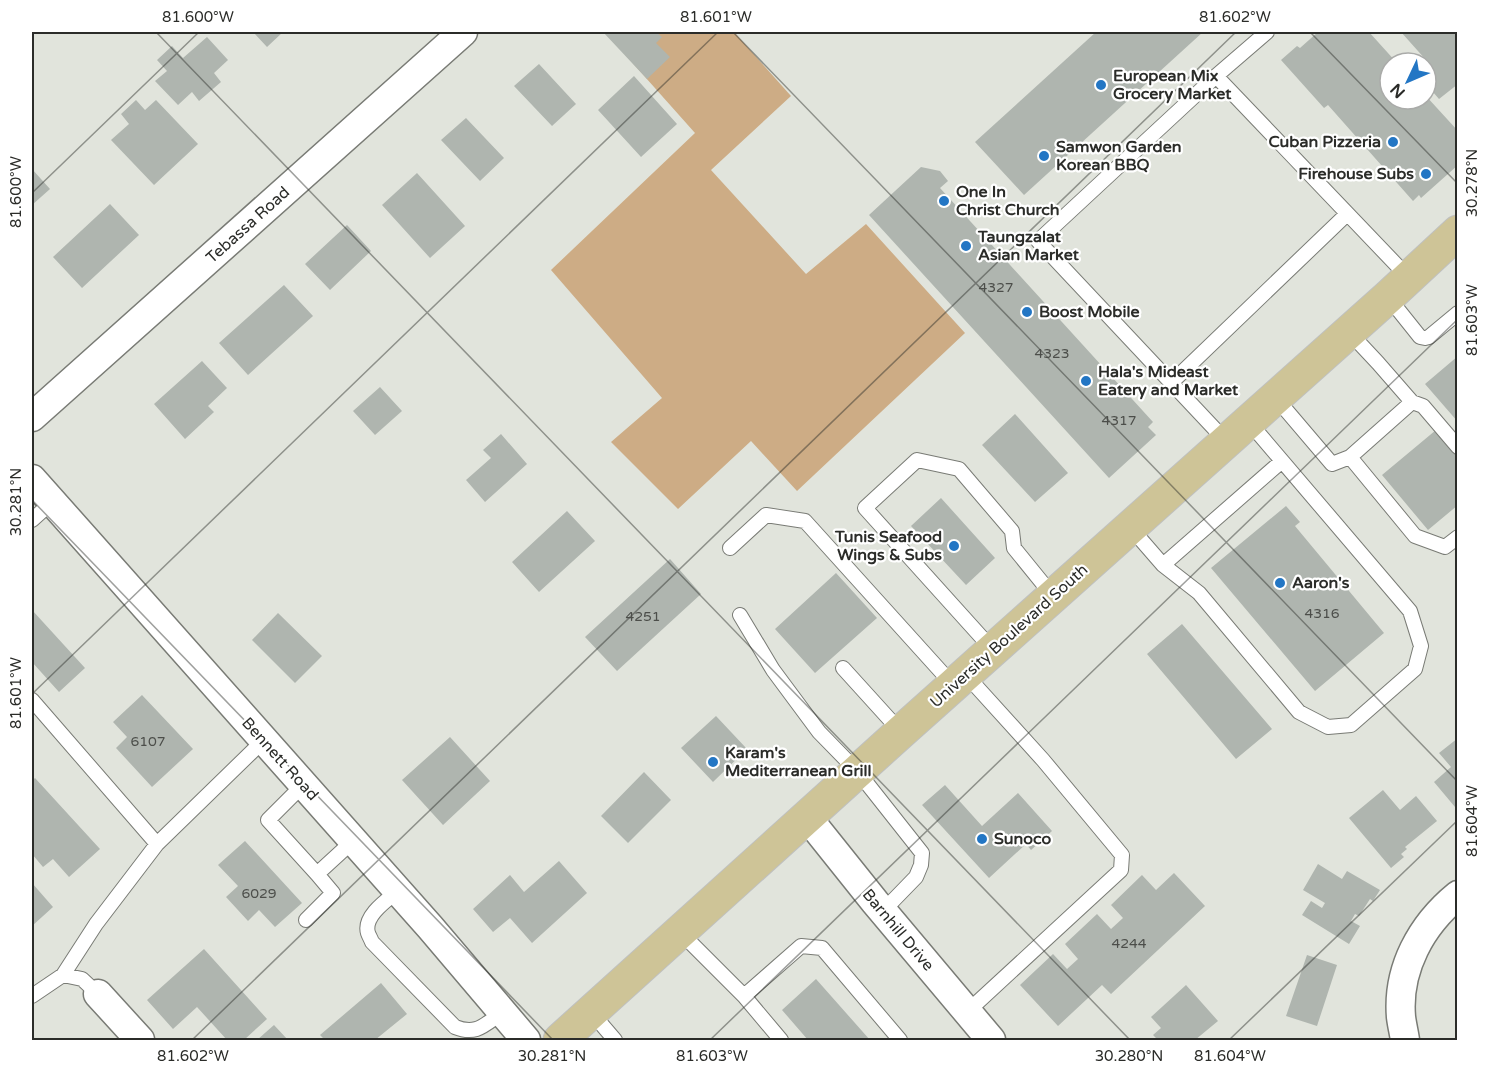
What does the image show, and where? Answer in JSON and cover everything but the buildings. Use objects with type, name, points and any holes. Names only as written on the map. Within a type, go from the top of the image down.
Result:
[{"type":"main road","name":"University Boulevard South","points":[[560,1041],[1457,233]]},
{"type":"street","name":"Tebassa Road","points":[[32,417],[463,32]]},
{"type":"street","name":"Bennett Road","points":[[32,479],[42,511],[264,740],[398,891],[526,1041]]},
{"type":"street","name":"Barnhill Drive","points":[[807,817],[991,1041]]},
{"type":"street","points":[[1405,1041],[1401,1018],[1401,997],[1406,969],[1414,947],[1429,924],[1444,906],[1458,895]]},
{"type":"street","points":[[98,994],[140,1041]]},
{"type":"lane","points":[[1130,527],[1163,565],[1199,593],[1299,712],[1328,727],[1351,725],[1415,669],[1421,646],[1410,611],[1282,461],[1237,431],[1172,382],[1038,241],[1216,76],[1267,32]]},
{"type":"lane","points":[[1216,76],[1347,214],[1398,287],[1420,337],[1429,337],[1458,313]]},
{"type":"lane","points":[[1172,382],[1347,214]]},
{"type":"lane","points":[[1348,332],[1412,402],[1423,406],[1458,447]]},
{"type":"lane","points":[[1275,397],[1332,464],[1350,457],[1412,402]]},
{"type":"lane","points":[[1350,457],[1415,536],[1445,547],[1458,537]]},
{"type":"lane","points":[[993,650],[865,508],[917,460],[958,469],[1012,531],[1014,548],[1053,596]]},
{"type":"lane","points":[[1163,565],[1282,461]]},
{"type":"lane","points":[[730,548],[766,515],[805,521],[960,680],[1043,760],[1122,855],[1121,870],[967,1012]]},
{"type":"lane","points":[[740,615],[773,670],[819,732],[858,772],[922,853],[921,865],[916,877],[883,912]]},
{"type":"lane","points":[[843,668],[902,732]]},
{"type":"lane","points":[[32,700],[158,844]]},
{"type":"lane","points":[[32,996],[63,975],[96,924],[158,844],[264,740]]},
{"type":"lane","points":[[303,785],[268,820],[333,892],[306,920]]},
{"type":"lane","points":[[317,874],[353,840]]},
{"type":"lane","points":[[398,891],[372,916],[368,924],[368,933],[372,942],[455,1028],[474,1031],[503,1012]]},
{"type":"lane","points":[[680,932],[744,996],[781,1041]]},
{"type":"lane","points":[[744,996],[801,946],[822,948],[900,1041]]},
{"type":"lane","points":[[63,975],[82,979],[98,994]]},
{"type":"lane","points":[[591,1012],[615,1041]]},
{"type":"shaded area","points":[[605,32],[734,32],[791,96],[711,170],[806,274],[866,224],[965,333],[797,491],[751,441],[678,509],[611,442],[662,398],[551,270],[695,133]]},
{"type":"place","name":"European Mix Grocery Market","points":[[1101,85]]},
{"type":"place","name":"Cuban Pizzeria","points":[[1393,142]]},
{"type":"place","name":"Samwon Garden Korean BBQ","points":[[1044,156]]},
{"type":"place","name":"Firehouse Subs","points":[[1426,174]]},
{"type":"place","name":"One In Christ Church","points":[[944,201]]},
{"type":"place","name":"Taungzalat Asian Market","points":[[966,246]]},
{"type":"place","name":"Boost Mobile","points":[[1027,312]]},
{"type":"place","name":"Hala's Mideast Eatery and Market","points":[[1086,381]]},
{"type":"place","name":"Tunis Seafood Wings & Subs","points":[[954,546]]},
{"type":"place","name":"Aaron's","points":[[1280,583]]},
{"type":"place","name":"Karam's Mediterranean Grill","points":[[713,762]]},
{"type":"place","name":"Sunoco","points":[[982,839]]}]
